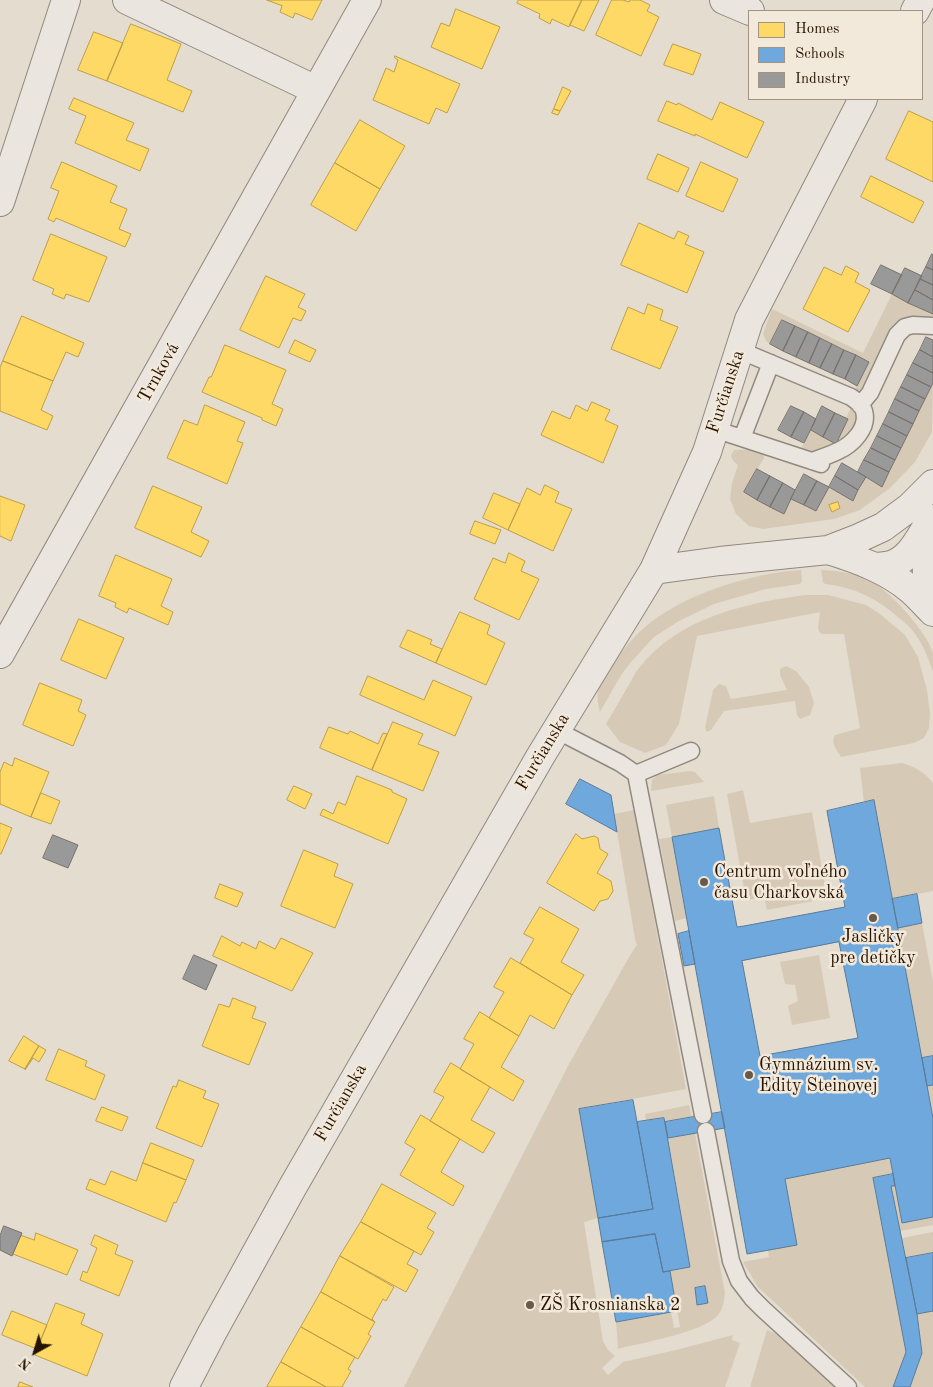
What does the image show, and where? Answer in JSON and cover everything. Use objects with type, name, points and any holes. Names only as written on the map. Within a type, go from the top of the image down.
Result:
[{"type":"street","points":[[0,202],[66,0]]},
{"type":"street","points":[[127,0],[316,90]]},
{"type":"street","name":"Trnková","points":[[0,654],[367,0]]},
{"type":"street","points":[[724,0],[748,10]]},
{"type":"street","name":"Furčianska","points":[[184,1387],[297,1180],[556,730],[654,570],[707,452],[749,320],[862,100]]},
{"type":"street","points":[[654,570],[828,550],[859,538],[895,518],[910,507],[933,484]]},
{"type":"street","points":[[875,567],[891,565],[900,561],[908,554],[933,517]]},
{"type":"street","points":[[930,591],[928,547],[933,517]]},
{"type":"street","points":[[875,530],[892,534],[904,540],[912,548],[930,591]]},
{"type":"street","points":[[828,550],[875,567],[889,575],[911,590],[933,612]]},
{"type":"lane","points":[[860,404],[870,393],[897,335],[905,328],[913,325],[933,326]]},
{"type":"lane","points":[[714,429],[818,463],[855,439],[862,430],[864,411],[860,404],[851,397],[740,350]]},
{"type":"lane","points":[[742,438],[771,363]]},
{"type":"lane","points":[[556,730],[620,762],[636,774],[731,1261],[739,1281],[762,1309],[848,1387]]},
{"type":"lane","points":[[636,774],[691,751]]},
{"type":"shaded area","points":[[892,294],[933,314],[933,321],[910,321],[865,390],[858,393],[853,394],[869,361],[782,320],[770,344],[766,341],[763,334],[772,309],[863,353]]},
{"type":"shaded area","points":[[933,383],[932,432],[915,462],[890,488],[860,510],[834,519],[763,529],[749,526],[736,514],[730,499],[732,483],[738,465],[731,457],[734,450],[755,449],[764,453],[764,458],[744,492],[783,514],[791,499],[816,511],[829,487],[853,501],[866,477],[882,486]]},
{"type":"shaded area","points":[[851,407],[856,412],[858,420],[847,441],[815,452],[807,452],[801,449],[811,430],[836,443],[848,420],[846,418]]},
{"type":"shaded area","points":[[801,570],[802,581],[800,584],[766,589],[714,604],[679,621],[654,637],[621,675],[600,712],[598,692],[605,676],[632,640],[661,615],[698,595],[719,587],[761,576]]},
{"type":"shaded area","points":[[821,570],[842,572],[862,577],[881,588],[917,625],[933,654],[933,669],[919,640],[906,624],[883,605],[865,595],[846,588],[825,584]]},
{"type":"shaded area","points":[[806,595],[828,595],[866,605],[905,635],[918,657],[927,690],[930,714],[929,728],[924,738],[914,743],[841,757],[833,740],[835,735],[860,728],[844,634],[822,634],[819,632],[820,612],[697,636],[679,724],[666,745],[645,753],[620,742],[606,724],[639,668],[655,651],[674,636],[715,615],[737,608]]},
{"type":"shaded area","points":[[786,666],[796,671],[809,687],[814,703],[810,715],[800,719],[797,715],[795,701],[724,711],[711,730],[707,732],[705,728],[713,690],[719,684],[726,686],[731,699],[787,690],[780,675],[780,669]]},
{"type":"shaded area","points":[[902,763],[919,770],[933,783],[933,891],[892,899],[874,801],[864,802],[860,768]]},
{"type":"shaded area","points":[[695,772],[704,782],[651,791],[652,780],[657,775]]},
{"type":"shaded area","points":[[743,790],[750,823],[812,812],[825,886],[810,888],[813,901],[767,910],[764,897],[746,900],[727,794]]},
{"type":"shaded area","points":[[714,796],[719,828],[672,837],[666,805]]},
{"type":"shaded area","points":[[634,810],[686,1089],[579,1109],[598,1218],[584,1222],[603,1341],[608,1350],[615,1356],[602,1368],[608,1375],[623,1362],[733,1335],[732,1340],[740,1343],[725,1387],[404,1387],[569,1064],[637,945],[614,814]]},
{"type":"shaded area","points":[[672,837],[687,918],[675,921],[659,839]]},
{"type":"shaded area","points":[[922,923],[933,982],[933,1056],[922,1058],[898,928]]},
{"type":"shaded area","points":[[819,955],[830,1018],[792,1025],[788,1006],[798,1001],[795,985],[785,984],[780,962]]},
{"type":"shaded area","points":[[933,1085],[933,1118],[927,1086]]},
{"type":"shaded area","points":[[689,1105],[692,1117],[665,1122],[664,1118],[646,1121],[645,1114]]},
{"type":"shaded area","points":[[695,1133],[725,1293],[722,1308],[718,1315],[700,1327],[618,1349],[616,1322],[671,1312],[674,1328],[680,1327],[670,1271],[690,1267],[668,1138]]},
{"type":"shaded area","points":[[890,1158],[893,1174],[873,1178],[906,1352],[893,1387],[865,1387],[758,1287],[743,1262],[769,1257],[768,1250],[785,1179]]},
{"type":"shaded area","points":[[891,1186],[895,1186],[902,1223],[933,1217],[933,1225],[900,1231]]},
{"type":"shaded area","points":[[933,1232],[933,1253],[906,1258],[902,1238]]},
{"type":"shaded area","points":[[933,1311],[933,1387],[910,1387],[922,1352],[917,1314]]},
{"type":"shaded area","points":[[767,1330],[794,1347],[837,1387],[750,1387]]},
{"type":"building: Homes","points":[[267,0],[322,0],[312,20],[295,13],[293,18],[280,12],[282,6]]},
{"type":"building: Homes","points":[[519,0],[582,0],[569,27],[552,19],[550,24],[539,18],[540,14],[517,3]]},
{"type":"building: Homes","points":[[582,0],[599,0],[584,31],[570,25]]},
{"type":"building: Homes","points":[[612,0],[629,2],[630,0],[640,0],[650,5],[647,11],[659,17],[641,56],[596,35]]},
{"type":"building: Homes","points":[[456,9],[500,27],[482,69],[431,47],[441,23],[449,26]]},
{"type":"building: Homes","points":[[131,24],[181,44],[167,80],[192,91],[183,112],[107,81]]},
{"type":"building: Homes","points":[[94,32],[123,43],[107,81],[78,70]]},
{"type":"building: Homes","points":[[673,44],[701,54],[693,75],[664,65]]},
{"type":"building: Homes","points":[[395,56],[460,84],[447,113],[436,108],[429,124],[373,100],[386,68],[394,72],[398,60]]},
{"type":"building: Homes","points":[[563,87],[571,91],[560,111],[554,109]]},
{"type":"building: Homes","points":[[74,98],[134,123],[126,140],[149,149],[140,171],[75,143],[86,116],[69,109]]},
{"type":"building: Homes","points":[[667,101],[677,105],[678,103],[712,120],[720,102],[764,122],[747,158],[695,134],[695,136],[658,121]]},
{"type":"building: Homes","points":[[554,109],[560,111],[558,115],[552,113]]},
{"type":"building: Homes","points":[[909,111],[933,122],[933,182],[886,159]]},
{"type":"building: Homes","points":[[360,120],[405,146],[380,189],[335,163]]},
{"type":"building: Homes","points":[[658,154],[689,168],[678,192],[647,179]]},
{"type":"building: Homes","points":[[62,162],[117,186],[110,202],[127,209],[119,229],[131,234],[125,247],[56,218],[54,222],[48,219],[59,191],[51,188]]},
{"type":"building: Homes","points":[[701,162],[738,179],[723,212],[686,196]]},
{"type":"building: Homes","points":[[335,163],[380,189],[356,231],[311,205]]},
{"type":"building: Homes","points":[[871,176],[924,202],[913,223],[861,197]]},
{"type":"building: Homes","points":[[639,223],[674,239],[678,231],[689,236],[685,244],[704,252],[687,293],[621,265]]},
{"type":"building: Homes","points":[[51,234],[107,257],[89,302],[66,294],[64,299],[52,294],[54,289],[33,280]]},
{"type":"building: Homes","points":[[846,266],[859,273],[855,282],[870,290],[848,332],[803,309],[824,267],[841,275]]},
{"type":"building: Homes","points":[[266,276],[305,294],[298,307],[306,311],[301,321],[293,318],[279,348],[240,330]]},
{"type":"building: Homes","points":[[648,304],[663,310],[660,320],[678,327],[660,369],[611,349],[628,307],[644,314]]},
{"type":"building: Homes","points":[[22,316],[84,343],[78,357],[66,352],[53,381],[3,361]]},
{"type":"building: Homes","points":[[295,340],[316,350],[310,362],[289,353]]},
{"type":"building: Homes","points":[[225,345],[286,370],[272,404],[283,409],[276,426],[202,392]]},
{"type":"building: Homes","points":[[3,361],[53,381],[41,410],[53,416],[47,430],[0,411],[0,368]]},
{"type":"building: Homes","points":[[592,402],[610,410],[605,420],[618,426],[603,463],[541,435],[552,411],[570,419],[576,405],[587,411]]},
{"type":"building: Homes","points":[[205,405],[245,422],[237,441],[243,443],[227,484],[167,458],[184,420],[197,425]]},
{"type":"building: Homes","points":[[545,485],[559,492],[555,502],[572,509],[553,551],[508,530],[527,488],[540,495]]},
{"type":"building: Homes","points":[[153,486],[202,507],[191,532],[209,541],[201,557],[135,528]]},
{"type":"building: Homes","points":[[494,493],[520,504],[508,530],[483,518]]},
{"type":"building: Homes","points":[[0,496],[25,505],[11,541],[0,536]]},
{"type":"building: Homes","points":[[838,502],[840,508],[832,512],[829,505]]},
{"type":"building: Homes","points":[[475,521],[501,530],[495,544],[470,534]]},
{"type":"building: Homes","points":[[509,553],[525,561],[521,571],[539,579],[519,620],[474,599],[493,558],[505,563]]},
{"type":"building: Homes","points":[[116,555],[172,579],[161,606],[173,612],[168,625],[129,608],[127,613],[115,607],[116,603],[99,596]]},
{"type":"building: Homes","points":[[460,612],[490,625],[487,634],[505,643],[486,685],[436,663]]},
{"type":"building: Homes","points":[[79,619],[124,638],[106,679],[61,660]]},
{"type":"building: Homes","points":[[408,630],[432,640],[430,644],[442,649],[436,663],[400,647]]},
{"type":"building: Homes","points":[[368,676],[424,700],[433,680],[472,697],[455,736],[360,695]]},
{"type":"building: Homes","points":[[40,683],[82,700],[78,711],[86,715],[73,746],[23,725]]},
{"type":"building: Homes","points":[[393,722],[423,734],[418,744],[439,752],[423,791],[372,770]]},
{"type":"building: Homes","points":[[329,727],[348,734],[350,731],[378,744],[383,733],[387,734],[372,770],[320,748]]},
{"type":"building: Homes","points":[[15,758],[49,772],[31,817],[0,804],[0,772],[4,762],[12,766]]},
{"type":"building: Homes","points":[[357,776],[392,790],[392,792],[407,799],[388,844],[320,815],[323,809],[333,814],[338,802],[345,805]]},
{"type":"building: Homes","points":[[294,786],[312,794],[305,809],[287,800]]},
{"type":"building: Homes","points":[[41,793],[60,801],[51,824],[31,817]]},
{"type":"building: Homes","points":[[0,823],[12,828],[1,854],[0,854]]},
{"type":"building: Homes","points":[[576,834],[582,839],[594,836],[598,838],[600,849],[608,854],[597,873],[611,881],[613,891],[608,899],[600,901],[594,911],[547,883]]},
{"type":"building: Homes","points":[[304,850],[338,864],[334,876],[353,884],[335,928],[281,906]]},
{"type":"building: Homes","points":[[220,884],[243,893],[237,907],[215,898]]},
{"type":"building: Homes","points":[[540,907],[579,929],[561,962],[584,975],[572,995],[520,963],[534,939],[524,934]]},
{"type":"building: Homes","points":[[222,936],[240,946],[242,942],[256,949],[259,941],[275,949],[281,938],[313,953],[292,991],[213,956]]},
{"type":"building: Homes","points":[[511,958],[572,995],[554,1029],[530,1015],[519,1036],[489,1018],[504,992],[494,987]]},
{"type":"building: Homes","points":[[233,998],[256,1007],[252,1018],[266,1023],[249,1065],[202,1046],[219,1004],[229,1007]]},
{"type":"building: Homes","points":[[480,1012],[519,1036],[501,1067],[524,1081],[513,1101],[460,1069],[474,1044],[464,1039]]},
{"type":"building: Homes","points":[[24,1036],[39,1046],[25,1069],[9,1061]]},
{"type":"building: Homes","points":[[39,1046],[46,1050],[39,1062],[33,1058],[25,1070],[25,1069]]},
{"type":"building: Homes","points":[[59,1049],[87,1061],[85,1066],[105,1075],[95,1100],[46,1080]]},
{"type":"building: Homes","points":[[451,1063],[490,1087],[471,1120],[495,1133],[483,1153],[430,1121],[444,1097],[434,1092]]},
{"type":"building: Homes","points":[[179,1080],[206,1091],[203,1098],[219,1104],[202,1147],[156,1128],[173,1086],[176,1087]]},
{"type":"building: Homes","points":[[102,1107],[128,1117],[122,1131],[96,1121]]},
{"type":"building: Homes","points":[[421,1115],[460,1139],[441,1172],[464,1186],[453,1206],[400,1175],[415,1149],[405,1143]]},
{"type":"building: Homes","points":[[151,1143],[194,1160],[186,1180],[143,1163]]},
{"type":"building: Homes","points":[[143,1163],[186,1180],[166,1222],[86,1189],[90,1179],[105,1185],[111,1171],[136,1181]]},
{"type":"building: Homes","points":[[382,1184],[436,1213],[427,1228],[434,1232],[421,1255],[361,1222]]},
{"type":"building: Homes","points":[[361,1222],[414,1251],[407,1264],[418,1270],[406,1292],[340,1256]]},
{"type":"building: Homes","points":[[36,1233],[78,1250],[67,1275],[13,1254],[20,1235],[34,1240]]},
{"type":"building: Homes","points":[[95,1235],[118,1245],[115,1254],[133,1261],[119,1296],[80,1280],[83,1271],[87,1273],[97,1248],[91,1245]]},
{"type":"building: Homes","points":[[340,1256],[394,1287],[386,1301],[383,1299],[372,1319],[375,1322],[321,1292]]},
{"type":"building: Homes","points":[[321,1292],[375,1322],[368,1334],[371,1336],[358,1359],[301,1327]]},
{"type":"building: Homes","points":[[56,1303],[85,1314],[81,1324],[103,1334],[87,1376],[35,1355]]},
{"type":"building: Homes","points":[[12,1311],[47,1325],[37,1349],[2,1335]]},
{"type":"building: Homes","points":[[301,1327],[355,1357],[348,1369],[351,1371],[342,1387],[326,1387],[281,1362]]},
{"type":"building: Homes","points":[[281,1362],[326,1387],[267,1387]]},
{"type":"building: Homes","points":[[20,1382],[33,1387],[18,1387]]},
{"type":"building: Schools","points":[[580,779],[611,795],[617,832],[566,804]]},
{"type":"building: Schools","points":[[874,800],[933,1118],[933,1217],[902,1223],[890,1158],[785,1179],[797,1245],[747,1254],[672,837],[719,828],[737,927],[744,926],[845,907],[827,811]],"holes":[[[839,942],[858,1038],[760,1056],[742,961]]]},
{"type":"building: Schools","points":[[917,894],[922,923],[898,928],[892,899]]},
{"type":"building: Schools","points":[[689,931],[695,964],[684,966],[678,934]]},
{"type":"building: Schools","points":[[933,1056],[933,1085],[927,1086],[922,1058]]},
{"type":"building: Schools","points":[[633,1100],[653,1209],[598,1218],[579,1109]]},
{"type":"building: Schools","points":[[722,1112],[725,1128],[668,1138],[665,1122]]},
{"type":"building: Schools","points":[[664,1118],[690,1267],[663,1272],[655,1234],[602,1242],[598,1218],[653,1209],[637,1122]]},
{"type":"building: Schools","points":[[893,1174],[895,1186],[891,1186],[917,1314],[922,1353],[910,1387],[893,1387],[906,1352],[873,1178]]},
{"type":"building: Schools","points":[[655,1234],[663,1272],[670,1271],[677,1311],[616,1322],[602,1242]]},
{"type":"building: Schools","points":[[933,1253],[933,1311],[917,1314],[906,1258]]},
{"type":"building: Schools","points":[[705,1286],[708,1303],[697,1305],[695,1288]]},
{"type":"building: Industry","points":[[933,255],[933,270],[926,267]]},
{"type":"building: Industry","points":[[881,265],[902,275],[892,294],[871,284]]},
{"type":"building: Industry","points":[[926,267],[933,270],[933,285],[920,279]]},
{"type":"building: Industry","points":[[905,268],[922,276],[908,303],[892,294]]},
{"type":"building: Industry","points":[[920,279],[933,285],[933,300],[915,290]]},
{"type":"building: Industry","points":[[915,290],[933,300],[933,314],[908,303]]},
{"type":"building: Industry","points":[[782,320],[795,326],[783,351],[770,344]]},
{"type":"building: Industry","points":[[795,326],[808,332],[796,357],[783,351]]},
{"type":"building: Industry","points":[[808,332],[820,338],[809,363],[796,357]]},
{"type":"building: Industry","points":[[926,337],[933,340],[933,357],[920,350]]},
{"type":"building: Industry","points":[[820,338],[832,344],[820,368],[809,363]]},
{"type":"building: Industry","points":[[832,344],[844,350],[833,374],[820,368]]},
{"type":"building: Industry","points":[[844,350],[856,355],[845,379],[833,374]]},
{"type":"building: Industry","points":[[920,350],[933,357],[933,373],[913,363]]},
{"type":"building: Industry","points":[[856,355],[869,362],[857,386],[845,379]]},
{"type":"building: Industry","points":[[913,363],[933,373],[931,387],[907,375]]},
{"type":"building: Industry","points":[[907,375],[931,387],[925,399],[901,387]]},
{"type":"building: Industry","points":[[901,387],[925,399],[919,411],[895,399]]},
{"type":"building: Industry","points":[[895,399],[919,411],[913,424],[889,412]]},
{"type":"building: Industry","points":[[791,406],[804,412],[791,437],[778,430]]},
{"type":"building: Industry","points":[[822,406],[835,413],[823,437],[811,430]]},
{"type":"building: Industry","points":[[804,412],[816,419],[804,443],[791,437]]},
{"type":"building: Industry","points":[[889,412],[913,424],[907,436],[883,424]]},
{"type":"building: Industry","points":[[835,413],[848,419],[836,444],[823,437]]},
{"type":"building: Industry","points":[[883,424],[907,436],[901,448],[877,436]]},
{"type":"building: Industry","points":[[877,436],[901,448],[895,460],[871,448]]},
{"type":"building: Industry","points":[[871,448],[895,460],[889,472],[864,460]]},
{"type":"building: Industry","points":[[864,460],[889,472],[882,487],[858,472]]},
{"type":"building: Industry","points":[[842,463],[866,477],[858,490],[835,476]]},
{"type":"building: Industry","points":[[757,469],[770,476],[757,500],[744,492]]},
{"type":"building: Industry","points":[[804,474],[817,481],[804,505],[791,499]]},
{"type":"building: Industry","points":[[770,476],[783,483],[770,507],[757,500]]},
{"type":"building: Industry","points":[[835,476],[858,490],[853,501],[829,487]]},
{"type":"building: Industry","points":[[817,481],[829,487],[816,511],[804,505]]},
{"type":"building: Industry","points":[[783,483],[795,490],[784,514],[770,507]]},
{"type":"building: Industry","points":[[53,835],[78,845],[68,868],[43,858]]},
{"type":"building: Industry","points":[[194,955],[217,965],[206,990],[183,979]]},
{"type":"building: Industry","points":[[4,1226],[22,1233],[12,1256],[0,1250],[0,1236]]},
{"type":"place","name":"Centrum voľného času Charkovská","points":[[704,882]]},
{"type":"place","name":"Jasličky pre detičky","points":[[873,918]]},
{"type":"place","name":"Gymnázium sv. Edity Steinovej","points":[[749,1075]]},
{"type":"place","name":"ZŠ Krosnianska 2","points":[[530,1305]]}]
